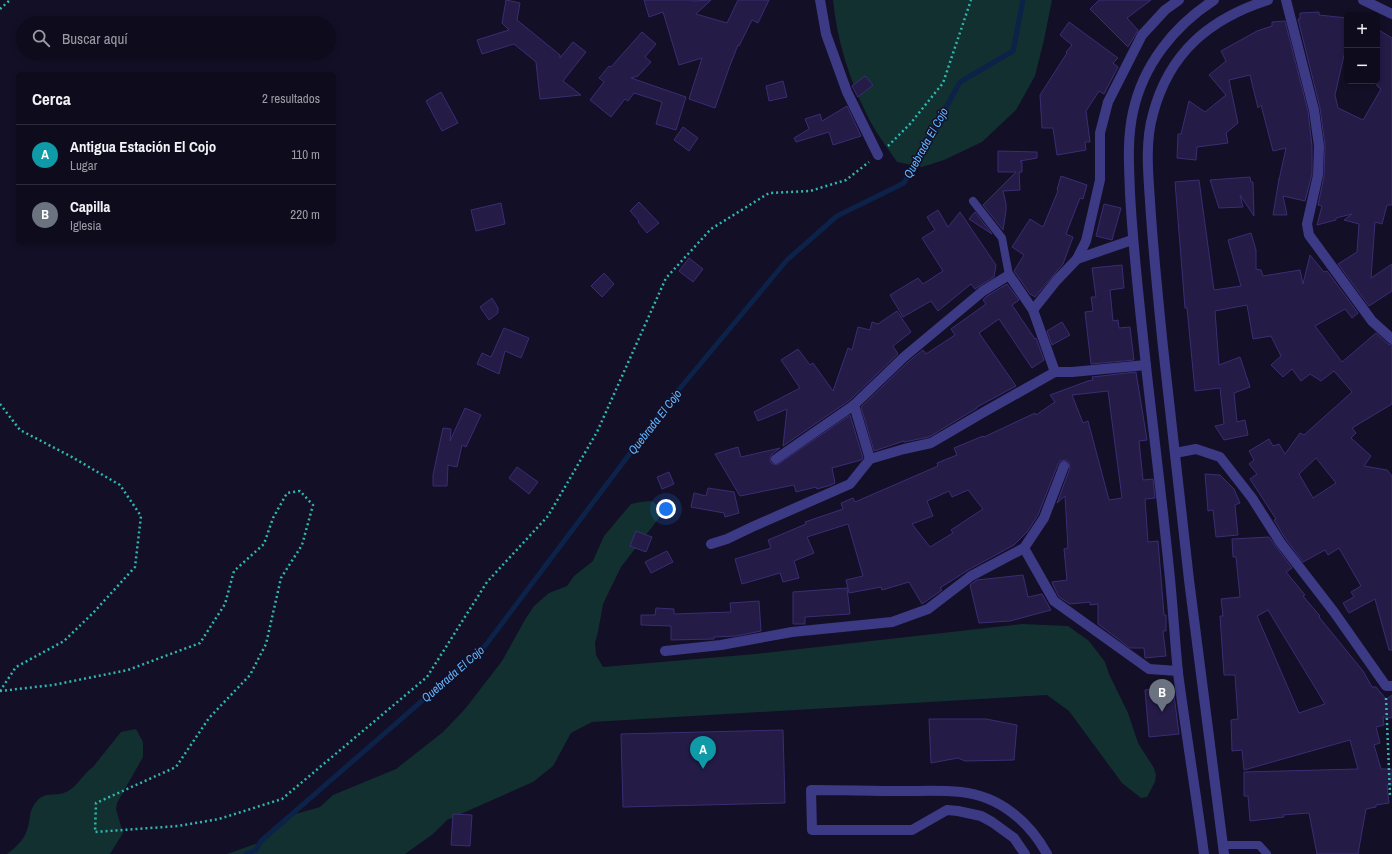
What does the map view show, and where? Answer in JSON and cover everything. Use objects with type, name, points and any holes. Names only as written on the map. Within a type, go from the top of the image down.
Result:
[{"type":"street","points":[[820,0],[826,34],[847,92],[878,155]]},
{"type":"street","points":[[1033,310],[1056,281],[1077,259],[1086,241],[1100,180],[1100,133],[1108,102],[1142,35],[1166,10],[1179,0]]},
{"type":"street","points":[[1204,854],[1178,671],[1170,574],[1132,240],[1128,154],[1132,118],[1139,91],[1151,66],[1170,37],[1185,21],[1214,0]]},
{"type":"street","points":[[1223,849],[1189,580],[1154,262],[1147,153],[1148,135],[1152,116],[1160,93],[1174,65],[1186,50],[1213,25],[1246,8],[1268,0]]},
{"type":"street","points":[[1286,0],[1314,110],[1319,146],[1318,175],[1307,224],[1309,235],[1372,321],[1392,339]]},
{"type":"street","points":[[1363,0],[1392,14]]},
{"type":"street","points":[[1077,259],[1132,240]]},
{"type":"street","points":[[776,459],[854,405],[952,316],[983,291],[1009,275],[1033,310],[1056,372]]},
{"type":"street","points":[[711,544],[727,539],[752,526],[850,484],[870,459],[904,449],[931,444],[984,412],[1056,372],[1072,372],[1146,365]]},
{"type":"street","points":[[854,405],[870,459]]},
{"type":"street","points":[[1175,453],[1196,449],[1220,457],[1252,498],[1280,542],[1389,686]]},
{"type":"street","points":[[665,651],[721,645],[792,632],[892,622],[928,609],[971,576],[1024,548],[1044,518],[1064,466]]},
{"type":"street","points":[[1024,548],[1054,601],[1149,669],[1178,671]]},
{"type":"street","points":[[1025,854],[1014,838],[992,822],[981,816],[958,811],[946,810],[912,830],[812,830],[811,790],[948,791],[975,795],[999,804],[1023,821],[1047,854]]},
{"type":"lane","points":[[973,201],[1002,238],[1009,275]]},
{"type":"lane","points":[[1223,849],[1259,845],[1267,854]]},
{"type":"path","points":[[0,9],[10,0]]},
{"type":"path","points":[[0,691],[53,685],[128,670],[200,644],[225,604],[234,570],[264,544],[273,518],[288,493],[300,491],[313,505],[302,545],[281,578],[266,644],[250,675],[209,718],[176,767],[96,803],[95,832],[178,826],[219,819],[282,799],[427,677],[487,582],[548,516],[597,432],[666,278],[711,229],[769,193],[810,190],[846,180],[878,155],[910,124],[943,82],[971,0]]},
{"type":"path","points":[[0,404],[20,430],[70,456],[120,485],[141,516],[135,567],[94,613],[64,642],[16,667],[0,691]]},
{"type":"path","points":[[1389,686],[1390,795]]},
{"type":"green space","points":[[833,0],[1052,0],[1035,76],[1016,110],[982,142],[944,160],[922,167],[897,162],[870,121],[849,73],[837,30]]},
{"type":"green space","points":[[652,501],[658,508],[659,518],[621,567],[603,604],[595,643],[596,655],[603,667],[755,654],[1022,624],[1068,626],[1089,641],[1105,662],[1109,674],[1128,713],[1138,743],[1154,768],[1156,775],[1155,782],[1147,797],[1141,798],[1122,783],[1069,711],[1047,695],[592,722],[571,733],[553,766],[533,782],[447,820],[433,834],[405,854],[227,854],[258,843],[283,825],[292,815],[320,807],[333,795],[396,769],[443,732],[465,709],[502,661],[534,606],[549,593],[567,586],[574,576],[593,561],[604,536],[631,504]]},
{"type":"green space","points":[[136,729],[143,742],[143,757],[117,803],[116,809],[123,833],[110,854],[7,854],[26,834],[32,808],[40,798],[70,790],[93,767],[121,732]]},
{"type":"building","points":[[506,0],[520,3],[517,20],[560,55],[560,58],[573,42],[586,52],[563,81],[581,95],[540,99],[536,62],[514,44],[482,54],[477,40],[509,30],[502,23]]},
{"type":"building","points":[[644,0],[711,0],[696,14],[727,23],[738,0],[769,0],[758,23],[752,20],[739,46],[738,45],[715,108],[689,99],[702,58],[679,65],[663,12],[649,17]]},
{"type":"building","points":[[1099,0],[1151,0],[1127,18],[1138,30],[1128,47],[1090,9]]},
{"type":"building","points":[[1319,12],[1319,15],[1344,18],[1344,55],[1335,95],[1338,108],[1363,120],[1381,89],[1377,86],[1377,84],[1380,84],[1380,31],[1392,38],[1392,205],[1387,205],[1382,224],[1375,222],[1371,278],[1392,264],[1392,291],[1369,306],[1338,264],[1357,252],[1359,224],[1344,220],[1352,214],[1317,225],[1322,206],[1318,205],[1324,176],[1325,145],[1320,108],[1298,19],[1300,19],[1300,13]]},
{"type":"building","points":[[1285,21],[1308,111],[1312,146],[1312,174],[1305,201],[1283,196],[1287,215],[1273,215],[1286,148],[1273,151],[1261,105],[1258,108],[1250,75],[1229,80],[1238,123],[1226,133],[1228,143],[1197,147],[1196,160],[1177,158],[1178,134],[1181,134],[1189,101],[1205,112],[1226,95],[1209,75],[1226,61],[1221,51],[1257,31],[1272,26],[1272,22]]},
{"type":"building","points":[[1069,22],[1118,58],[1113,63],[1118,67],[1104,94],[1099,91],[1086,111],[1090,142],[1085,142],[1086,150],[1057,155],[1053,128],[1042,128],[1040,95],[1067,53],[1066,52],[1072,45],[1060,35]]},
{"type":"building","points":[[642,32],[656,44],[645,57],[651,62],[638,76],[631,78],[686,97],[676,130],[656,124],[662,102],[634,93],[628,101],[625,99],[611,117],[590,100],[604,82],[599,78],[609,66],[611,67]]},
{"type":"building","points":[[865,76],[873,85],[858,97],[852,86]]},
{"type":"building","points":[[783,81],[787,97],[769,101],[766,86]]},
{"type":"building","points":[[441,92],[458,123],[442,131],[426,101]]},
{"type":"building","points":[[847,106],[861,136],[833,145],[829,132],[796,142],[794,138],[809,129],[805,119],[820,114],[822,121]]},
{"type":"building","points":[[683,127],[698,138],[689,151],[674,140]]},
{"type":"building","points":[[998,151],[1037,152],[1037,158],[1020,161],[1022,162],[1022,172],[1019,172],[1020,190],[1003,191],[1006,211],[1003,230],[983,205],[1016,172],[998,172]]},
{"type":"building","points":[[1061,176],[1087,185],[1083,199],[1080,198],[1066,234],[1073,237],[1063,264],[1035,297],[1030,294],[1014,271],[1024,255],[1012,247],[1030,219],[1043,227],[1058,191]]},
{"type":"building","points":[[1250,177],[1251,182],[1253,182],[1254,216],[1240,195],[1243,207],[1219,208],[1210,180]]},
{"type":"building","points":[[1199,180],[1214,290],[1241,286],[1228,240],[1251,233],[1256,250],[1256,269],[1261,270],[1263,276],[1300,270],[1303,284],[1310,255],[1324,272],[1327,271],[1358,313],[1352,318],[1345,309],[1315,326],[1342,362],[1376,333],[1388,344],[1392,345],[1392,404],[1352,428],[1356,433],[1351,438],[1371,456],[1364,466],[1387,470],[1392,476],[1392,650],[1389,650],[1375,599],[1349,613],[1343,603],[1354,597],[1351,592],[1361,586],[1339,548],[1328,555],[1325,550],[1303,562],[1285,538],[1274,520],[1276,519],[1250,479],[1257,474],[1249,464],[1254,460],[1249,451],[1269,439],[1273,446],[1279,444],[1285,454],[1300,433],[1304,435],[1352,392],[1334,371],[1321,381],[1310,374],[1301,381],[1292,369],[1283,377],[1271,365],[1281,356],[1271,336],[1253,339],[1247,305],[1215,311],[1219,365],[1240,357],[1250,387],[1234,393],[1237,422],[1245,420],[1248,435],[1224,440],[1215,426],[1224,424],[1220,388],[1195,391],[1187,308],[1185,308],[1175,182]],"holes":[[[1316,458],[1336,483],[1313,498],[1299,474]]]},
{"type":"building","points":[[639,202],[659,223],[647,233],[630,211]]},
{"type":"building","points":[[501,203],[505,224],[476,231],[471,210]]},
{"type":"building","points":[[1104,204],[1121,208],[1112,240],[1096,236]]},
{"type":"building","points":[[938,210],[948,227],[960,212],[996,265],[994,277],[975,289],[971,284],[938,311],[931,301],[903,317],[890,295],[918,278],[923,284],[943,271],[922,238],[935,230],[927,217]]},
{"type":"building","points":[[975,212],[992,234],[969,219]]},
{"type":"building","points":[[689,258],[703,269],[693,282],[679,271]]},
{"type":"building","points":[[1122,265],[1124,288],[1110,290],[1113,321],[1118,320],[1119,328],[1130,327],[1134,360],[1091,364],[1085,312],[1093,311],[1091,297],[1096,297],[1092,268]]},
{"type":"building","points":[[604,273],[614,284],[602,297],[591,286]]},
{"type":"building","points":[[1007,284],[1019,300],[1012,305],[1035,339],[1036,338],[1044,360],[1032,368],[999,319],[979,333],[1016,386],[977,407],[929,437],[904,441],[874,451],[861,407],[908,362],[923,350],[926,354],[955,335],[951,329],[986,304],[983,300],[987,296]]},
{"type":"building","points":[[492,298],[498,308],[498,313],[489,320],[480,307]]},
{"type":"building","points":[[897,311],[911,332],[893,346],[898,354],[850,400],[783,446],[787,409],[758,421],[754,412],[800,388],[781,360],[798,349],[810,365],[813,363],[833,391],[848,348],[852,350],[858,327],[870,330],[872,322],[878,324]]},
{"type":"building","points":[[1062,322],[1070,335],[1052,345],[1047,331]]},
{"type":"building","points":[[504,328],[529,338],[521,358],[505,351],[499,374],[477,364],[482,353],[491,357]]},
{"type":"building","points":[[1136,372],[1147,440],[1139,441],[1143,480],[1153,479],[1155,498],[1145,499],[1148,542],[1158,541],[1164,615],[1166,615],[1166,631],[1163,631],[1166,656],[1145,658],[1144,648],[1130,648],[1098,624],[1098,604],[1090,605],[1090,602],[1070,604],[1059,597],[1052,582],[1067,580],[1064,549],[1068,548],[1065,496],[1057,503],[1070,468],[1069,462],[1066,460],[1060,461],[1058,464],[1038,515],[1027,532],[1014,545],[968,570],[940,588],[942,590],[922,604],[909,582],[882,590],[881,587],[849,593],[846,580],[863,576],[848,524],[807,537],[814,553],[794,561],[799,578],[783,582],[780,573],[742,584],[735,559],[771,548],[768,540],[806,524],[805,522],[843,509],[841,503],[853,498],[855,502],[938,466],[937,463],[957,455],[954,448],[983,436],[984,437],[1035,413],[1036,415],[1055,402],[1050,395],[1093,380],[1092,377]],"holes":[[[1108,391],[1122,498],[1109,500],[1088,421],[1083,423],[1072,395]],[[968,490],[983,509],[951,530],[953,533],[930,547],[912,524],[933,516],[927,501],[949,491],[952,497]]]},
{"type":"building","points":[[465,408],[481,415],[466,447],[462,445],[457,467],[448,465],[447,486],[433,486],[433,475],[443,428],[451,429],[450,441]]},
{"type":"building","points":[[850,415],[863,458],[861,460],[832,468],[835,483],[831,485],[796,492],[794,485],[740,496],[715,454],[738,447],[741,457],[780,448],[772,454],[770,459],[771,463],[777,465]]},
{"type":"building","points":[[517,467],[538,482],[529,494],[509,478]]},
{"type":"building","points":[[669,472],[674,484],[662,489],[657,477]]},
{"type":"building","points":[[1205,474],[1220,475],[1234,489],[1240,503],[1235,505],[1238,535],[1216,537],[1213,510],[1208,511]]},
{"type":"building","points":[[708,488],[734,492],[739,513],[725,517],[724,513],[691,507],[694,493],[706,496]]},
{"type":"building","points":[[636,531],[652,537],[646,552],[630,546]]},
{"type":"building","points":[[1269,537],[1292,568],[1286,572],[1305,595],[1303,596],[1320,616],[1319,617],[1363,671],[1372,687],[1376,687],[1386,699],[1392,695],[1392,718],[1383,717],[1384,725],[1376,727],[1380,743],[1374,745],[1381,769],[1392,769],[1392,785],[1387,785],[1389,803],[1376,805],[1376,807],[1366,809],[1358,854],[1317,854],[1309,813],[1283,815],[1284,817],[1250,821],[1248,796],[1244,796],[1244,772],[1358,769],[1350,740],[1244,770],[1242,750],[1232,751],[1231,720],[1238,719],[1235,675],[1224,675],[1220,616],[1223,616],[1221,599],[1240,597],[1236,557],[1233,557],[1232,539]],"holes":[[[1268,610],[1325,704],[1299,713],[1257,616]]]},
{"type":"building","points":[[667,551],[673,562],[651,573],[645,562]]},
{"type":"building","points":[[1023,575],[1028,597],[1042,594],[1051,610],[1010,621],[979,623],[970,585],[977,580]]},
{"type":"building","points":[[847,588],[850,614],[805,617],[805,624],[793,624],[793,592]]},
{"type":"building","points":[[759,601],[761,631],[736,636],[714,637],[714,639],[671,640],[671,626],[641,625],[641,615],[655,615],[656,608],[674,609],[674,614],[731,612],[730,603]]},
{"type":"building","points":[[1173,687],[1179,734],[1149,737],[1145,690]]},
{"type":"building","points":[[929,719],[986,719],[1017,725],[1014,760],[965,761],[958,758],[931,763]]},
{"type":"building","points":[[783,730],[785,803],[623,807],[621,734]]},
{"type":"building","points":[[453,814],[472,815],[470,846],[451,845]]},
{"type":"waterway","name":"Quebrada El Cojo","points":[[246,854],[256,850],[261,841],[485,646],[671,399],[787,260],[837,216],[904,183],[960,82],[1013,51],[1023,0]]},
{"type":"place","name":"Capilla","points":[[1162,712]]},
{"type":"place","name":"Antigua Estación El Cojo","points":[[703,769]]}]
